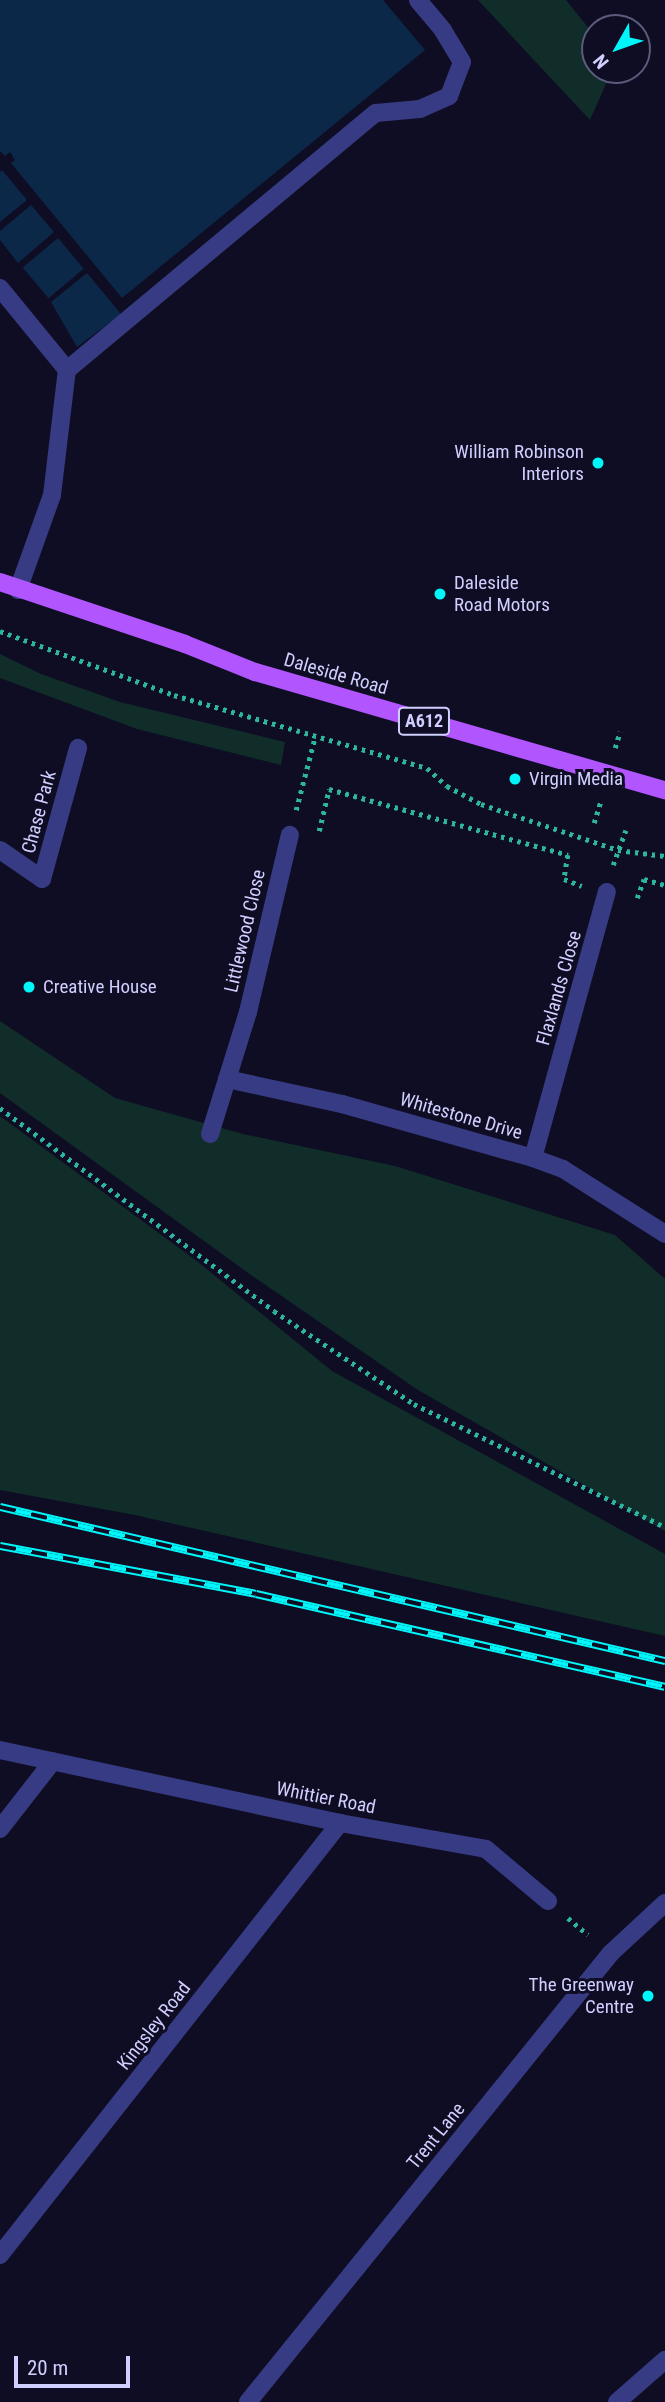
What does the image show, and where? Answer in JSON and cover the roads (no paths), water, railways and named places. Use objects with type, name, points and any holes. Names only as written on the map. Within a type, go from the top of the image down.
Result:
[{"type":"main road","name":"Daleside Road","points":[[0,582],[185,644],[255,672],[665,790]]},
{"type":"street","points":[[18,590],[52,495],[67,370],[376,113],[420,110],[449,96],[462,62],[443,30],[418,0]]},
{"type":"street","points":[[0,288],[67,370]]},
{"type":"street","name":"Chase Park","points":[[0,850],[42,879],[78,748]]},
{"type":"street","name":"Littlewood Close","points":[[211,1134],[248,1012],[290,835]]},
{"type":"street","name":"Flaxlands Close","points":[[533,1158],[607,893]]},
{"type":"street","name":"Whitestone Drive","points":[[228,1079],[342,1104],[533,1158],[563,1169],[665,1234]]},
{"type":"street","name":"Whittier Road","points":[[0,1750],[340,1823],[486,1849],[548,1902]]},
{"type":"street","points":[[0,1829],[53,1761]]},
{"type":"street","name":"Kingsley Road","points":[[0,2255],[340,1823]]},
{"type":"street","name":"Trent Lane","points":[[248,2402],[611,1953],[665,1903]]},
{"type":"street","points":[[617,2402],[665,2360]]},
{"type":"water","points":[[0,0],[383,0],[425,50],[122,298],[11,163],[15,160],[10,152],[5,156],[0,151]]},
{"type":"water","points":[[2,170],[27,200],[0,222],[0,172]]},
{"type":"water","points":[[31,205],[54,232],[18,263],[0,240],[0,231]]},
{"type":"water","points":[[58,238],[84,269],[48,298],[23,268]]},
{"type":"water","points":[[87,273],[121,314],[77,347],[51,302]]},
{"type":"railway","points":[[0,1507],[665,1661]]},
{"type":"railway","points":[[0,1546],[256,1594],[665,1687]]},
{"type":"place","name":"William Robinson Interiors","points":[[598,463]]},
{"type":"place","name":"Daleside Road Motors","points":[[440,594]]},
{"type":"place","name":"Virgin Media","points":[[515,779]]},
{"type":"place","name":"Creative House","points":[[29,987]]},
{"type":"place","name":"The Greenway Centre","points":[[648,1996]]}]
